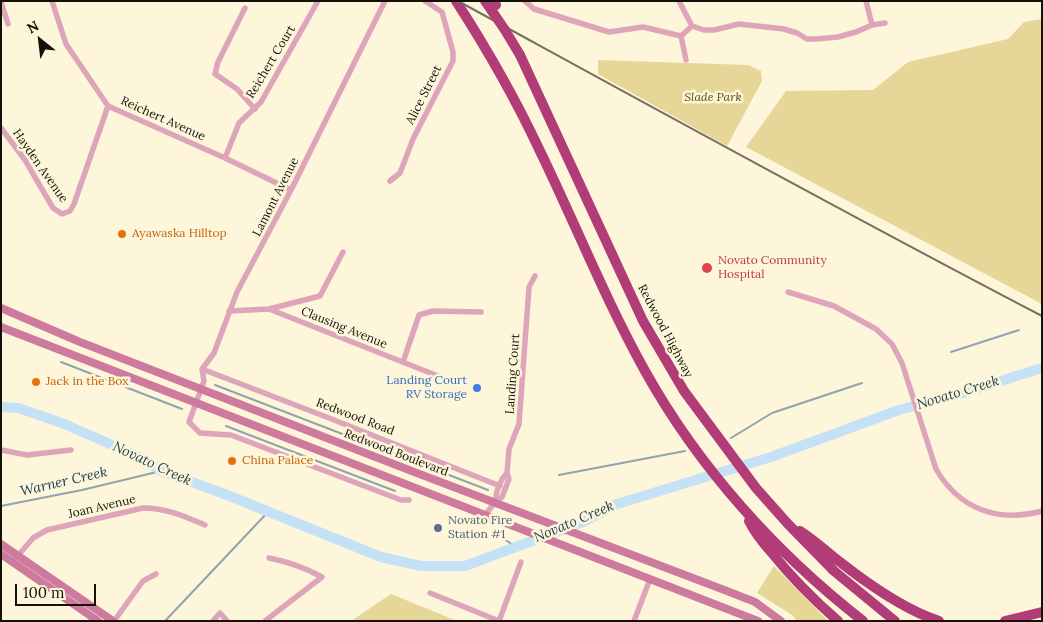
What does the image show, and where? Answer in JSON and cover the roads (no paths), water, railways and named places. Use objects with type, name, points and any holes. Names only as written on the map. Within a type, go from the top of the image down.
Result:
[{"type":"highway","points":[[456,1],[491,56],[539,149],[624,331],[664,402],[701,456],[742,509],[810,576],[862,621]]},
{"type":"highway","name":"Redwood Highway","points":[[485,1],[520,55],[644,321],[664,360],[684,391],[756,488],[788,524],[834,571],[895,621]]},
{"type":"highway","points":[[495,3],[520,55]]},
{"type":"highway","points":[[742,509],[754,532],[788,573],[838,621]]},
{"type":"highway","points":[[788,524],[812,539],[858,575],[894,599],[916,612],[939,621]]},
{"type":"highway","points":[[1005,621],[1042,612]]},
{"type":"main road","name":"Redwood Boulevard","points":[[1,308],[201,390],[754,602],[781,621]]},
{"type":"main road","name":"Redwood Boulevard","points":[[1,327],[758,621]]},
{"type":"main road","points":[[1,544],[15,558],[98,621]]},
{"type":"main road","points":[[1,554],[15,558],[113,621]]},
{"type":"main road","points":[[650,579],[656,565]]},
{"type":"street","name":"Reichert Avenue","points":[[52,1],[66,44],[108,106],[226,158],[291,190]]},
{"type":"street","name":"Reichert Court","points":[[226,158],[239,123],[261,102],[318,1]]},
{"type":"street","name":"Lamont Avenue","points":[[202,369],[214,353],[237,292],[291,190],[385,1]]},
{"type":"street","name":"Alice Street","points":[[390,181],[400,173],[413,139],[453,61],[442,12],[426,1]]},
{"type":"street","points":[[525,1],[534,9],[609,32],[643,27],[681,36]]},
{"type":"street","points":[[679,1],[692,26],[704,30],[714,30],[740,24],[784,29],[797,33],[807,39],[816,39],[838,37],[872,25],[885,23]]},
{"type":"street","points":[[866,1],[872,25]]},
{"type":"street","points":[[1,2],[8,24]]},
{"type":"street","points":[[245,8],[218,62],[215,74],[237,88],[255,109]]},
{"type":"street","points":[[681,36],[692,26]]},
{"type":"street","points":[[681,36],[686,60]]},
{"type":"street","name":"Hayden Avenue","points":[[1,128],[25,160],[53,208],[62,214],[70,211],[74,204],[108,106]]},
{"type":"street","points":[[269,309],[320,296],[343,252]]},
{"type":"street","name":"Landing Court","points":[[494,502],[502,497],[509,479],[507,472],[509,449],[520,424],[529,287],[535,276]]},
{"type":"street","points":[[788,292],[834,306],[876,329],[885,337],[897,353],[906,376],[936,469],[942,480],[957,496],[967,503],[1002,515],[1023,515],[1042,511]]},
{"type":"street","name":"Clausing Avenue","points":[[229,311],[269,309],[448,380]]},
{"type":"street","points":[[402,362],[419,315],[433,311],[481,312]]},
{"type":"street","points":[[202,369],[204,382],[190,422],[200,433],[231,435],[401,500],[409,500]]},
{"type":"street","name":"Redwood Road","points":[[202,369],[500,486]]},
{"type":"street","points":[[1,450],[26,455],[71,450]]},
{"type":"street","name":"Landing Court","points":[[486,514],[494,502],[496,493],[507,472]]},
{"type":"street","name":"Joan Avenue","points":[[15,558],[33,538],[48,530],[143,508],[156,508],[173,512],[206,525]]},
{"type":"street","points":[[265,621],[322,577],[304,567],[269,558]]},
{"type":"street","points":[[430,593],[499,621],[521,562]]},
{"type":"street","points":[[113,621],[143,581],[156,574]]},
{"type":"street","points":[[634,621],[650,579]]},
{"type":"street","points":[[212,621],[220,613],[227,621]]},
{"type":"waterway","points":[[951,352],[1019,330]]},
{"type":"waterway","points":[[61,362],[182,409]]},
{"type":"waterway","name":"Novato Creek","points":[[1,407],[18,408],[62,423],[142,458],[161,471],[222,493],[381,557],[421,566],[465,566],[583,522],[617,504],[771,457],[899,410],[966,392],[1042,368]]},
{"type":"waterway","points":[[731,438],[772,413],[862,383]]},
{"type":"waterway","points":[[215,385],[488,490]]},
{"type":"waterway","points":[[226,426],[395,491]]},
{"type":"waterway","points":[[559,475],[685,451]]},
{"type":"waterway","name":"Warner Creek","points":[[1,506],[82,490],[161,471]]},
{"type":"waterway","points":[[165,621],[268,512]]},
{"type":"waterway","points":[[501,537],[516,547]]},
{"type":"railway","points":[[458,1],[1042,316]]},
{"type":"place","name":"Ayawaska Hilltop","points":[[122,234]]},
{"type":"place","name":"Novato Community Hospital","points":[[707,268]]},
{"type":"place","name":"Jack in the Box","points":[[36,382]]},
{"type":"place","name":"Landing Court RV Storage","points":[[477,388]]},
{"type":"place","name":"China Palace","points":[[232,461]]},
{"type":"place","name":"Novato Fire Station #1","points":[[438,528]]},
{"type":"park label","name":"Slade Park","points":[[713,98]]}]
